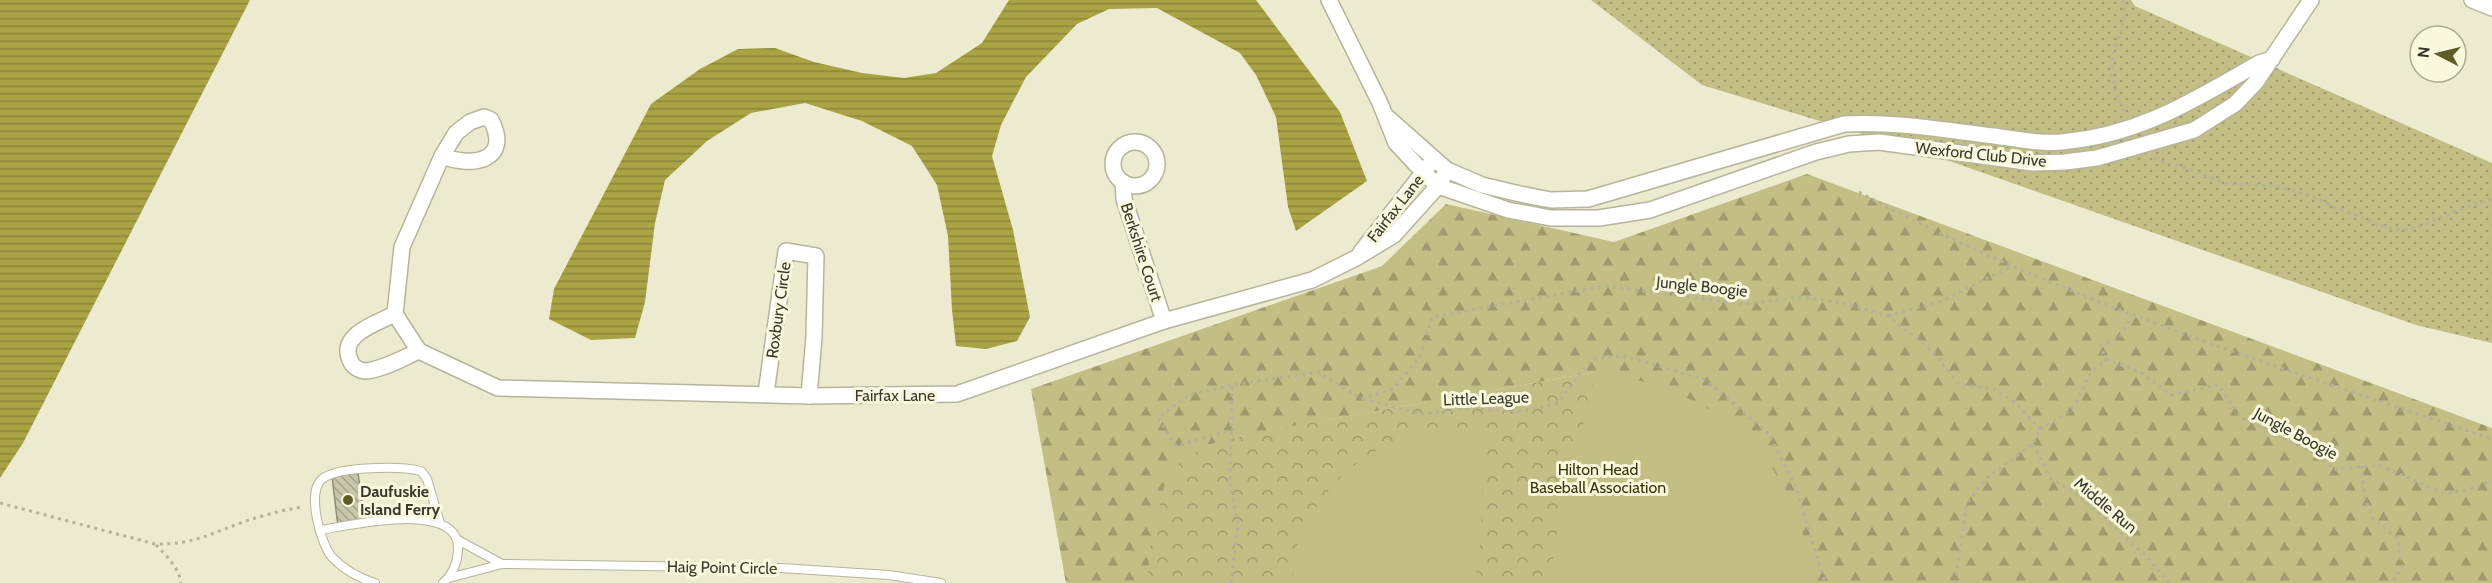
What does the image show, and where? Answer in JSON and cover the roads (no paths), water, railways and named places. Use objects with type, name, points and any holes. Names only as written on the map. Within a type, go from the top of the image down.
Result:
[{"type":"street","name":"Wexford Club Drive","points":[[1329,0],[1386,116],[1396,143],[1424,173],[1438,186],[1508,210],[1551,218],[1599,218],[1650,210],[1803,156],[1849,144],[1879,142],[2033,163],[2097,158],[2139,146],[2194,130],[2235,104],[2272,59],[2311,0]]},
{"type":"street","points":[[2472,0],[2492,8]]},
{"type":"street","name":"Wexford Club Drive","points":[[1386,116],[1447,170],[1482,185],[1551,200],[1588,199],[1746,154],[1796,136],[1844,124],[1881,122],[2022,140],[2060,142],[2131,129],[2175,111],[2259,63],[2272,59]]},
{"type":"street","points":[[1796,136],[1803,156]]},
{"type":"street","points":[[395,314],[358,333],[347,345],[346,352],[353,366],[364,371],[419,351],[395,314],[402,247],[442,156]]},
{"type":"street","name":"Fairfax Lane","points":[[1356,258],[1412,184],[1424,173],[1434,157]]},
{"type":"street","name":"Fairfax Lane","points":[[419,351],[498,388],[766,393],[809,396],[957,394],[1164,321],[1312,280],[1356,258],[1394,235],[1438,186],[1447,170]]},
{"type":"street","name":"Berkshire Court","points":[[1123,182],[1124,199],[1164,321]]},
{"type":"street","name":"Roxbury Circle","points":[[766,393],[786,251],[816,256],[814,337],[809,396]]},
{"type":"lane","points":[[375,583],[357,577],[330,555],[320,530],[316,505],[316,490],[321,480],[333,474],[371,468],[422,471],[427,479],[440,523]]},
{"type":"lane","points":[[320,530],[411,519],[440,523],[455,533],[458,540],[454,567],[446,581]]},
{"type":"lane","points":[[458,540],[502,564]]},
{"type":"lane","points":[[446,581],[502,564]]},
{"type":"lane","name":"Haig Point Circle","points":[[502,564],[781,568],[889,575],[941,583]]},
{"type":"place","name":"Daufuskie Island Ferry","points":[[348,500]]},
{"type":"park label","name":"Hilton Head Baseball Association","points":[[1598,478]]}]
